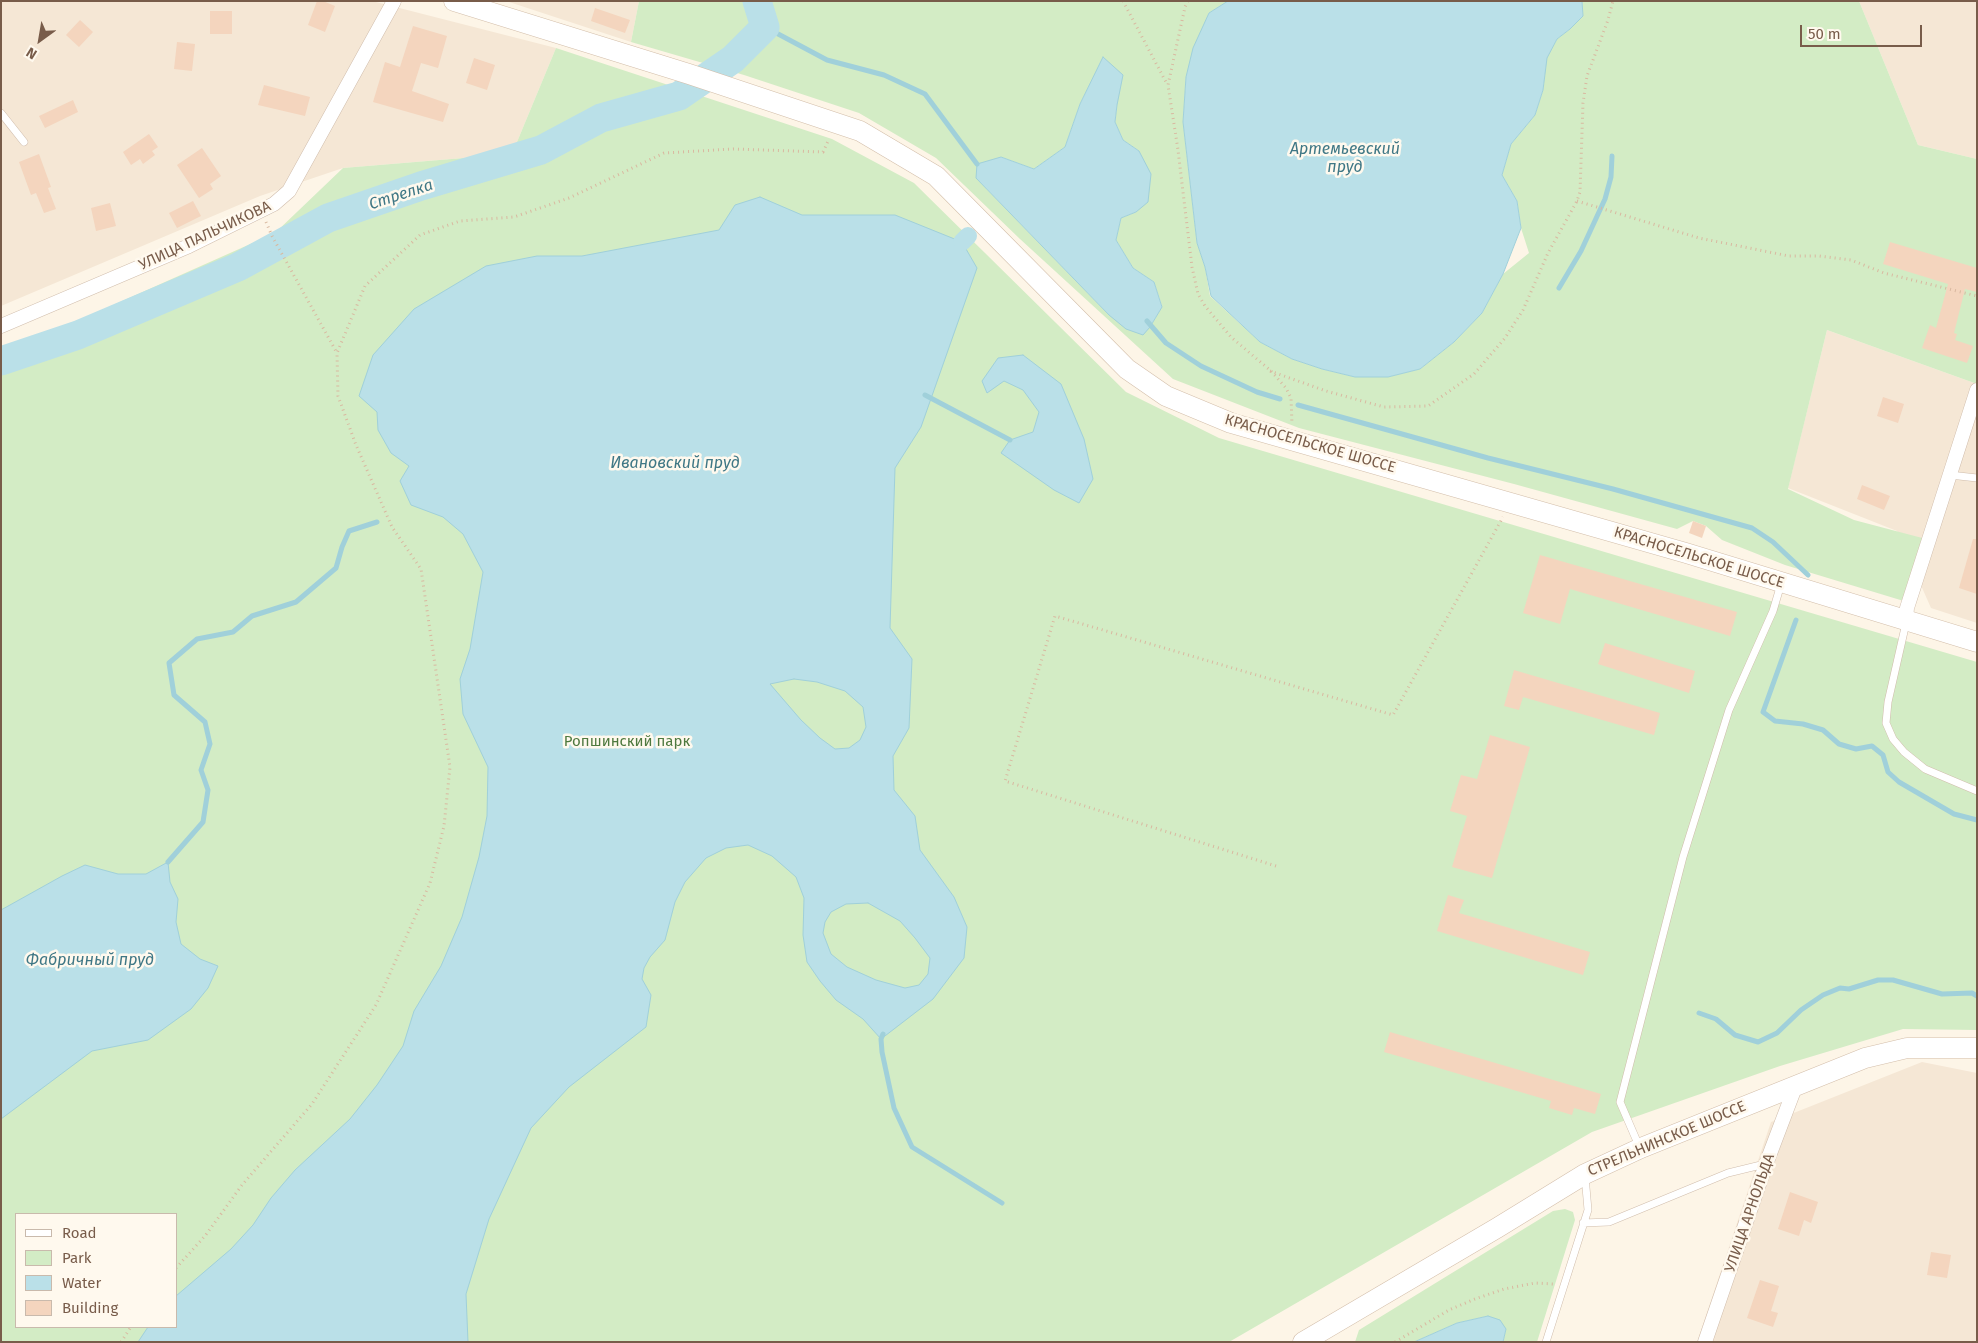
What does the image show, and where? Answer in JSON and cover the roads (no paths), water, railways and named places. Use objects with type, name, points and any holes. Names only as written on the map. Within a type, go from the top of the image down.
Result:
[{"type":"main road","name":"КРАСНОСЕЛЬСКОЕ ШОССЕ","points":[[454,1],[689,74],[860,131],[936,176],[1127,370],[1166,396],[1230,423],[1686,553],[1977,642]]},
{"type":"main road","name":"СТРЕЛЬНИНСКОЕ ШОССЕ","points":[[1303,1342],[1498,1228],[1585,1174],[1641,1148],[1796,1084],[1865,1058],[1908,1048],[1977,1048]]},
{"type":"street","name":"УЛИЦА ПАЛЬЧИКОВА","points":[[1,326],[188,246],[274,204],[289,191],[302,170],[394,1]]},
{"type":"street","points":[[1906,620],[1907,608],[1977,390]]},
{"type":"street","name":"УЛИЦА АРНОЛЬДА","points":[[1705,1342],[1766,1164],[1796,1084]]},
{"type":"lane","points":[[1,113],[24,142]]},
{"type":"lane","points":[[1950,475],[1977,478]]},
{"type":"lane","points":[[1641,1148],[1620,1102],[1683,857],[1729,710],[1773,611],[1781,583]]},
{"type":"lane","points":[[1906,620],[1888,702],[1886,723],[1893,739],[1904,752],[1925,769],[1977,791]]},
{"type":"lane","points":[[1584,1223],[1608,1222],[1728,1173],[1766,1164]]},
{"type":"lane","points":[[1546,1342],[1588,1210],[1585,1174]]},
{"type":"water","name":"Артемьевский пруд","points":[[1228,1],[1582,1],[1583,16],[1557,39],[1547,58],[1543,90],[1535,115],[1511,144],[1502,175],[1517,201],[1521,228],[1503,274],[1482,313],[1454,342],[1420,369],[1388,377],[1355,377],[1292,359],[1260,342],[1211,296],[1205,267],[1197,243],[1183,122],[1186,77],[1193,48],[1209,13]]},
{"type":"water","points":[[1103,57],[1123,75],[1115,122],[1123,140],[1139,151],[1151,174],[1148,202],[1136,212],[1121,218],[1116,240],[1133,268],[1154,282],[1162,307],[1143,335],[1126,329],[1109,315],[976,178],[977,164],[1001,157],[1034,169],[1065,147],[1080,104]]},
{"type":"water","name":"Ивановский пруд","points":[[760,197],[802,215],[895,215],[962,242],[977,268],[921,427],[895,468],[890,628],[912,659],[909,728],[893,756],[894,790],[915,816],[920,850],[954,897],[967,927],[964,958],[933,999],[881,1039],[863,1019],[836,1000],[807,962],[803,935],[804,898],[796,877],[772,856],[748,845],[726,848],[706,858],[685,882],[675,902],[665,940],[650,957],[644,968],[642,979],[651,995],[646,1027],[569,1087],[531,1128],[489,1219],[466,1294],[468,1342],[138,1342],[147,1328],[178,1328],[178,1294],[231,1249],[253,1225],[271,1198],[295,1170],[350,1119],[377,1085],[403,1046],[414,1011],[441,966],[462,917],[479,857],[487,816],[488,767],[463,714],[460,679],[470,649],[483,572],[463,534],[443,517],[411,505],[400,481],[409,466],[391,453],[378,430],[377,412],[359,396],[373,355],[414,309],[486,266],[537,256],[582,256],[719,230],[735,205]],"holes":[[[794,679],[817,682],[845,691],[863,707],[866,727],[860,740],[849,748],[835,749],[820,738],[801,720],[770,684]],[[868,903],[900,921],[930,958],[928,974],[919,985],[905,988],[876,980],[847,967],[831,954],[823,933],[825,922],[831,912],[846,904]]]},
{"type":"water","points":[[1023,355],[1061,384],[1084,439],[1093,479],[1079,503],[1054,490],[1001,453],[1010,440],[1033,432],[1039,412],[1023,390],[1004,381],[987,393],[982,381],[998,358]]},
{"type":"water","name":"Фабричный пруд","points":[[168,862],[170,882],[178,899],[176,922],[181,944],[200,959],[218,966],[208,988],[191,1009],[148,1040],[92,1051],[1,1119],[1,910],[85,865],[118,874],[146,874]]},
{"type":"water","points":[[1488,1316],[1500,1320],[1506,1329],[1503,1342],[1414,1342],[1457,1323]]},
{"type":"waterway","name":"Стрелка","points":[[1,361],[78,335],[238,267],[328,218],[421,186],[541,150],[601,118],[679,96],[733,59],[765,27],[757,1]]},
{"type":"waterway","points":[[765,27],[827,60],[884,75],[925,94],[977,164]]},
{"type":"waterway","points":[[1559,288],[1581,251],[1605,199],[1611,177],[1612,156]]},
{"type":"waterway","points":[[962,242],[968,236]]},
{"type":"waterway","points":[[1147,321],[1166,343],[1201,366],[1257,392],[1280,399]]},
{"type":"waterway","points":[[925,395],[1010,440]]},
{"type":"waterway","points":[[1298,405],[1752,528],[1773,542],[1808,575]]},
{"type":"waterway","points":[[168,862],[203,822],[208,790],[201,770],[210,744],[205,722],[174,695],[169,663],[197,639],[233,632],[252,616],[296,602],[336,568],[349,531],[377,522]]},
{"type":"waterway","points":[[1796,620],[1763,712],[1775,721],[1803,724],[1823,730],[1839,744],[1856,749],[1872,746],[1883,755],[1888,772],[1899,782],[1954,814],[1977,820]]},
{"type":"waterway","points":[[1699,1013],[1716,1019],[1735,1035],[1758,1042],[1777,1033],[1801,1010],[1823,995],[1840,988],[1849,989],[1878,980],[1893,980],[1942,994],[1972,993],[1977,996]]},
{"type":"waterway","points":[[883,1034],[881,1039],[882,1052],[894,1108],[912,1147],[1002,1203]]},
{"type":"park label","name":"Ропшинский парк","points":[[627,742]]}]
